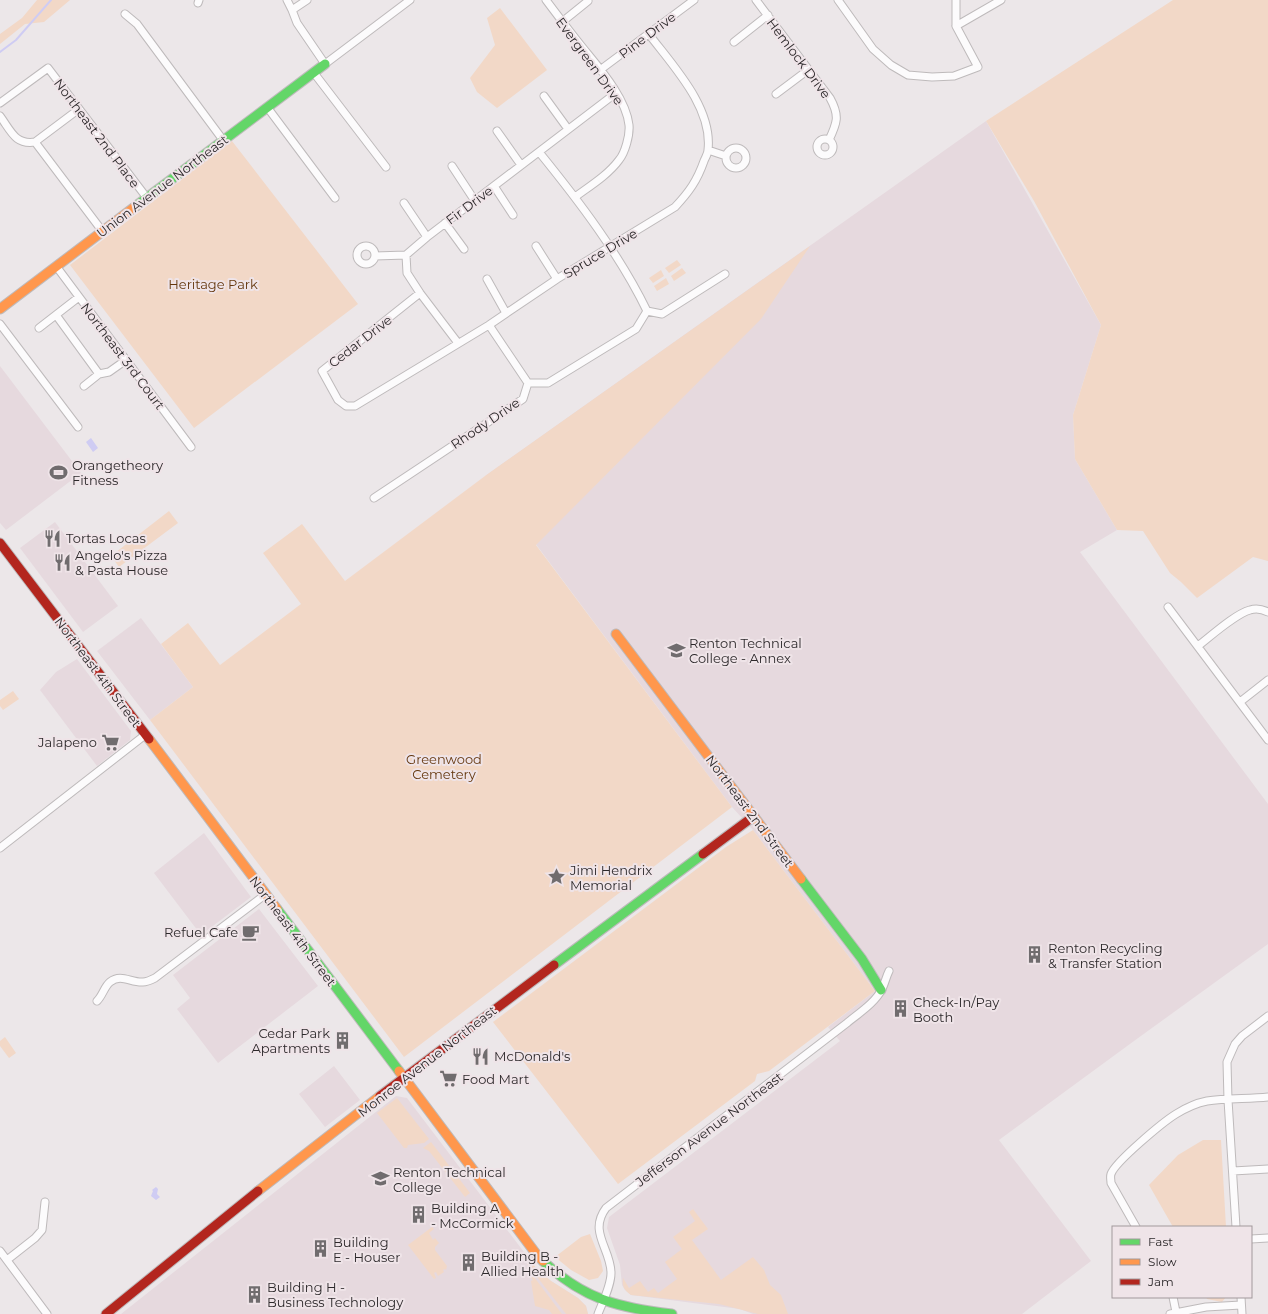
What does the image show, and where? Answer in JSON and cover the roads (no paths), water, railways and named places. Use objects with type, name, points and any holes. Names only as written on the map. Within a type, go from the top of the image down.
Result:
[{"type":"street","points":[[287,0],[297,23],[325,64],[410,0]]},
{"type":"street","points":[[292,10],[307,0]]},
{"type":"street","name":"Evergreen Drive","points":[[546,0],[616,93],[626,111],[630,127],[626,147],[620,160],[603,176],[575,197]]},
{"type":"street","name":"Pine Drive","points":[[600,70],[694,0]]},
{"type":"street","name":"Hemlock Drive","points":[[756,0],[830,98],[835,107],[837,116],[836,122],[828,140]]},
{"type":"street","points":[[840,1],[874,50],[891,65],[908,75],[932,77],[954,76],[978,67],[956,26],[956,0]]},
{"type":"street","points":[[956,26],[1001,0]]},
{"type":"street","points":[[562,22],[588,1]]},
{"type":"street","points":[[125,14],[137,24],[223,140]]},
{"type":"street","points":[[734,42],[768,16]]},
{"type":"street","name":"Spruce Drive","points":[[354,406],[490,325],[556,279],[675,207],[689,192],[700,172],[708,150],[707,125],[698,102],[648,33]]},
{"type":"street","name":"Union Avenue Northeast","points":[[0,308],[325,64]]},
{"type":"street","name":"Northeast 2nd Place","points":[[0,103],[48,68],[147,198]]},
{"type":"street","points":[[776,94],[808,70]]},
{"type":"street","points":[[314,72],[386,167]]},
{"type":"street","name":"Fir Drive","points":[[406,255],[445,223],[616,93]]},
{"type":"street","points":[[544,96],[568,130]]},
{"type":"street","points":[[267,107],[335,198]]},
{"type":"street","points":[[0,116],[18,140],[29,143],[36,142],[79,109]]},
{"type":"street","points":[[497,131],[521,165]]},
{"type":"street","points":[[36,142],[102,232]]},
{"type":"street","points":[[708,150],[726,156]]},
{"type":"street","points":[[539,152],[575,197],[609,247],[638,293],[647,311],[662,314],[725,274]]},
{"type":"street","points":[[452,166],[474,201]]},
{"type":"street","points":[[494,186],[513,215]]},
{"type":"street","points":[[404,203],[427,237]]},
{"type":"street","points":[[445,223],[464,249]]},
{"type":"street","points":[[536,246],[556,279]]},
{"type":"street","points":[[375,256],[406,255],[407,273],[420,293],[458,343]]},
{"type":"street","name":"Northeast 3rd Court","points":[[56,266],[191,446]]},
{"type":"street","points":[[487,279],[506,313]]},
{"type":"street","name":"Cedar Drive","points":[[354,406],[346,406],[338,400],[322,371],[420,293]]},
{"type":"street","points":[[39,328],[79,297]]},
{"type":"street","name":"Rhody Drive","points":[[374,498],[523,399],[528,383],[548,383],[636,329],[647,311]]},
{"type":"street","points":[[56,315],[99,374]]},
{"type":"street","points":[[0,324],[78,427]]},
{"type":"street","points":[[490,325],[528,383]]},
{"type":"street","points":[[84,386],[99,374],[108,372],[126,360]]},
{"type":"street","name":"Northeast 4th Street","points":[[0,543],[537,1255],[570,1284],[603,1300],[636,1310],[672,1314]]},
{"type":"street","points":[[1168,608],[1268,740]]},
{"type":"street","points":[[1198,646],[1242,613],[1258,608],[1268,612]]},
{"type":"street","name":"Northeast 2nd Street","points":[[616,634],[865,964],[881,990]]},
{"type":"street","points":[[1240,702],[1268,680]]},
{"type":"street","points":[[0,848],[145,735]]},
{"type":"street","name":"Monroe Avenue Northeast","points":[[106,1314],[224,1218],[403,1078],[754,816]]},
{"type":"street","points":[[97,1000],[102,996],[105,988],[115,979],[127,978],[136,982],[145,983],[155,978],[266,894]]},
{"type":"street","name":"Jefferson Avenue Northeast","points":[[598,1314],[611,1279],[608,1259],[599,1232],[599,1219],[606,1208],[847,1023],[872,1002],[881,990],[889,971]]},
{"type":"street","points":[[1236,1226],[1227,1062],[1242,1036],[1268,1016]]},
{"type":"street","points":[[1135,1226],[1111,1183],[1110,1176],[1113,1170],[1129,1152],[1176,1114],[1206,1102],[1268,1097]]},
{"type":"street","points":[[1233,1171],[1268,1169]]},
{"type":"street","points":[[7,1260],[35,1238],[42,1230],[45,1202]]},
{"type":"street","points":[[1252,1239],[1268,1238]]},
{"type":"street","points":[[0,1251],[47,1314]]},
{"type":"street","points":[[1173,1298],[1173,1313],[1241,1301],[1242,1314]]},
{"type":"water","points":[[91,438],[98,448],[93,452],[86,442]]},
{"type":"water","points":[[156,1187],[158,1189],[157,1194],[160,1197],[156,1200],[151,1196],[152,1190]]},
{"type":"waterway","points":[[0,52],[16,40],[51,0]]},
{"type":"place","name":"Orangetheory Fitness","points":[[59,472]]},
{"type":"place","name":"Tortas Locas","points":[[53,538]]},
{"type":"place","name":"Angelo's Pizza & Pasta House","points":[[62,562]]},
{"type":"place","name":"Renton Technical College - Annex","points":[[676,650]]},
{"type":"place","name":"Jalapeno","points":[[110,742]]},
{"type":"place","name":"Jimi Hendrix Memorial","points":[[557,877]]},
{"type":"place","name":"Refuel Cafe","points":[[251,932]]},
{"type":"place","name":"Renton Recycling & Transfer Station","points":[[1035,955]]},
{"type":"place","name":"Check-In/Pay Booth","points":[[900,1009]]},
{"type":"place","name":"Cedar Park Apartments","points":[[343,1040]]},
{"type":"place","name":"McDonald's","points":[[481,1056]]},
{"type":"place","name":"Food Mart","points":[[449,1079]]},
{"type":"place","name":"Renton Technical College","points":[[380,1179]]},
{"type":"place","name":"Building A - McCormick","points":[[418,1215]]},
{"type":"place","name":"Building E - Houser","points":[[320,1249]]},
{"type":"place","name":"Building B - Allied Health","points":[[468,1263]]},
{"type":"place","name":"Building H - Business Technology","points":[[254,1294]]},
{"type":"park label","name":"Heritage Park","points":[[213,284]]},
{"type":"park label","name":"Greenwood Cemetery","points":[[444,766]]}]
